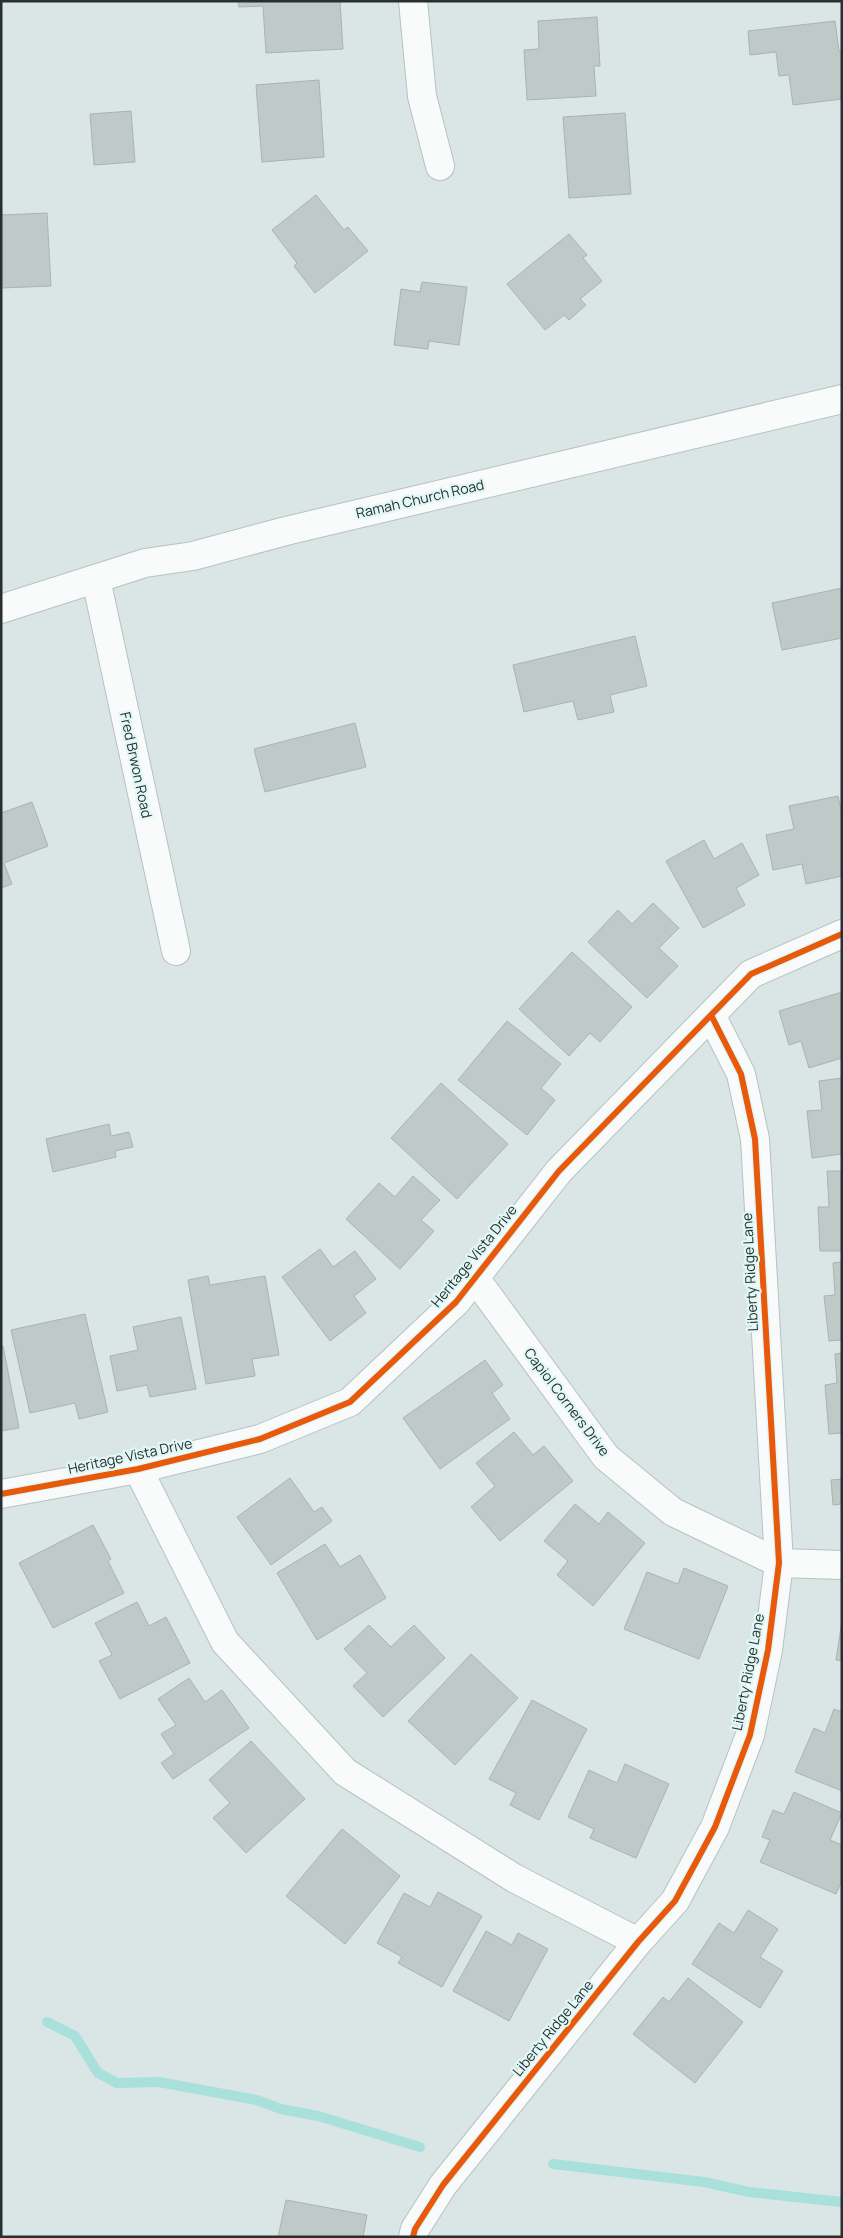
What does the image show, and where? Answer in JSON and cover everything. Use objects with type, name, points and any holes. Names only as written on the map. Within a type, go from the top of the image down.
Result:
[{"type":"street","points":[[412,1],[422,96],[440,166]]},
{"type":"street","name":"Ramah Church Road","points":[[1,609],[145,563],[192,556],[286,531],[842,400]]},
{"type":"street","name":"Fred Brwon Road","points":[[96,579],[176,951]]},
{"type":"street","name":"Heritage Vista Drive","points":[[1,1494],[138,1469],[260,1439],[350,1402],[456,1302],[559,1171],[750,974],[842,934]]},
{"type":"street","name":"Liberty Ridge Lane","points":[[413,2237],[415,2229],[443,2185],[638,1942],[675,1901],[715,1828],[750,1735],[768,1650],[779,1563],[755,1139],[741,1074],[710,1015]]},
{"type":"street","name":"Capiol Corners Drive","points":[[475,1278],[606,1457],[673,1512],[779,1563],[842,1565]]},
{"type":"street","points":[[138,1469],[225,1642],[345,1772],[514,1878],[638,1942]]},
{"type":"building","points":[[238,1],[340,1],[343,49],[266,53],[263,6],[239,7]]},
{"type":"building","points":[[597,17],[600,66],[594,66],[596,96],[527,100],[524,50],[539,49],[538,21]]},
{"type":"building","points":[[835,21],[839,51],[842,51],[842,99],[793,105],[789,75],[779,76],[776,52],[750,55],[748,31]]},
{"type":"building","points":[[319,80],[324,157],[262,162],[256,85]]},
{"type":"building","points":[[131,111],[135,162],[94,165],[90,114]]},
{"type":"building","points":[[625,113],[631,194],[569,198],[563,117]]},
{"type":"building","points":[[316,195],[344,230],[348,227],[368,251],[315,293],[294,266],[297,263],[272,230]]},
{"type":"building","points":[[47,213],[51,286],[1,288],[1,215]]},
{"type":"building","points":[[569,234],[587,255],[583,258],[602,281],[580,299],[586,305],[569,320],[564,315],[545,330],[507,284]]},
{"type":"building","points":[[422,282],[467,287],[459,345],[429,341],[428,349],[394,345],[401,289],[420,292]]},
{"type":"building","points":[[842,588],[842,638],[782,650],[772,603]]},
{"type":"building","points":[[635,636],[647,686],[610,695],[614,712],[578,720],[573,701],[524,712],[513,665]]},
{"type":"building","points":[[355,723],[366,767],[265,792],[254,749]]},
{"type":"building","points":[[838,796],[842,814],[842,876],[806,884],[802,864],[773,870],[766,835],[794,829],[789,806]]},
{"type":"building","points":[[32,802],[48,846],[4,863],[12,884],[1,888],[1,813]]},
{"type":"building","points":[[704,840],[714,859],[742,843],[759,875],[736,888],[745,905],[703,928],[666,861]]},
{"type":"building","points":[[653,903],[679,928],[659,948],[678,966],[647,998],[588,942],[618,910],[632,924]]},
{"type":"building","points":[[572,952],[632,1007],[600,1042],[590,1033],[569,1056],[519,1009]]},
{"type":"building","points":[[842,992],[842,1058],[809,1068],[801,1041],[789,1045],[779,1011]]},
{"type":"building","points":[[507,1021],[561,1064],[541,1088],[555,1100],[527,1135],[458,1080]]},
{"type":"building","points":[[842,1078],[842,1154],[812,1158],[807,1111],[822,1110],[819,1081]]},
{"type":"building","points":[[441,1083],[508,1144],[457,1199],[391,1138]]},
{"type":"building","points":[[109,1124],[111,1136],[129,1132],[133,1147],[115,1151],[116,1157],[53,1172],[46,1139]]},
{"type":"building","points":[[827,1171],[842,1171],[842,1251],[820,1251],[818,1207],[829,1207]]},
{"type":"building","points":[[413,1176],[440,1200],[421,1220],[434,1231],[400,1269],[346,1219],[379,1183],[395,1197]]},
{"type":"building","points":[[320,1249],[333,1267],[355,1251],[376,1279],[354,1296],[366,1313],[330,1341],[282,1277]]},
{"type":"building","points":[[842,1262],[842,1340],[829,1341],[824,1296],[835,1295],[833,1263]]},
{"type":"building","points":[[208,1276],[210,1285],[265,1276],[279,1355],[252,1359],[255,1376],[206,1384],[188,1280]]},
{"type":"building","points":[[85,1314],[108,1412],[79,1419],[75,1403],[30,1413],[11,1330]]},
{"type":"building","points":[[181,1317],[196,1389],[150,1397],[147,1385],[117,1391],[110,1356],[138,1350],[133,1327]]},
{"type":"building","points":[[1,1346],[3,1346],[19,1428],[1,1431]]},
{"type":"building","points":[[842,1353],[842,1433],[829,1434],[825,1385],[837,1383],[835,1354]]},
{"type":"building","points":[[485,1360],[503,1385],[492,1393],[510,1419],[440,1469],[403,1418]]},
{"type":"building","points":[[514,1432],[533,1455],[544,1446],[573,1481],[500,1541],[471,1507],[495,1486],[476,1463]]},
{"type":"building","points":[[290,1478],[314,1512],[322,1507],[332,1521],[271,1565],[237,1517]]},
{"type":"building","points":[[842,1479],[842,1504],[833,1505],[831,1480]]},
{"type":"building","points":[[575,1504],[599,1524],[608,1512],[645,1543],[593,1606],[557,1575],[568,1561],[544,1541]]},
{"type":"building","points":[[93,1525],[111,1559],[108,1561],[124,1593],[53,1628],[19,1563]]},
{"type":"building","points":[[325,1544],[340,1567],[360,1555],[386,1598],[317,1640],[277,1573]]},
{"type":"building","points":[[684,1568],[728,1586],[699,1659],[624,1629],[647,1572],[678,1584]]},
{"type":"building","points":[[137,1602],[149,1626],[166,1617],[190,1663],[120,1699],[99,1661],[112,1655],[95,1623]]},
{"type":"building","points":[[842,1621],[842,1661],[836,1660]]},
{"type":"building","points":[[369,1625],[391,1647],[414,1625],[445,1658],[383,1717],[353,1686],[367,1673],[344,1649]]},
{"type":"building","points":[[471,1654],[518,1698],[455,1765],[408,1721]]},
{"type":"building","points":[[189,1678],[205,1702],[222,1690],[249,1728],[173,1779],[161,1763],[174,1754],[161,1734],[176,1725],[158,1699]]},
{"type":"building","points":[[532,1700],[587,1729],[539,1820],[510,1805],[516,1793],[489,1779]]},
{"type":"building","points":[[834,1709],[842,1712],[842,1791],[795,1772],[814,1728],[825,1733]]},
{"type":"building","points":[[251,1741],[305,1799],[246,1853],[213,1818],[230,1803],[209,1780]]},
{"type":"building","points":[[625,1764],[669,1784],[636,1858],[590,1838],[594,1829],[568,1817],[589,1770],[617,1783]]},
{"type":"building","points":[[794,1792],[842,1813],[830,1840],[842,1845],[842,1880],[836,1894],[760,1862],[770,1840],[762,1837],[773,1810],[784,1814]]},
{"type":"building","points":[[342,1829],[400,1876],[345,1944],[286,1896]]},
{"type":"building","points":[[438,1892],[482,1916],[442,1987],[398,1963],[402,1957],[377,1943],[404,1893],[430,1907]]},
{"type":"building","points":[[748,1910],[778,1929],[760,1957],[783,1971],[760,2008],[692,1964],[719,1923],[734,1933]]},
{"type":"building","points":[[486,1931],[512,1945],[518,1933],[548,1949],[509,2021],[453,1991]]},
{"type":"building","points":[[688,1978],[743,2022],[695,2083],[633,2034],[663,1997],[669,2002]]},
{"type":"building","points":[[286,2200],[367,2215],[363,2237],[278,2237]]},
{"type":"waterway","points":[[47,2022],[75,2036],[98,2073],[117,2083],[159,2082],[257,2100],[281,2109],[318,2116],[420,2147]]},
{"type":"waterway","points":[[553,2164],[704,2182],[749,2192],[842,2202]]},
{"type":"cycle path","points":[[1,1494],[138,1469],[260,1439],[350,1402],[456,1302],[559,1171],[751,974],[842,934]]},
{"type":"cycle path","points":[[413,2237],[415,2229],[443,2185],[638,1942],[675,1901],[715,1827],[750,1735],[768,1650],[779,1563],[755,1139],[741,1074],[711,1015]]}]
